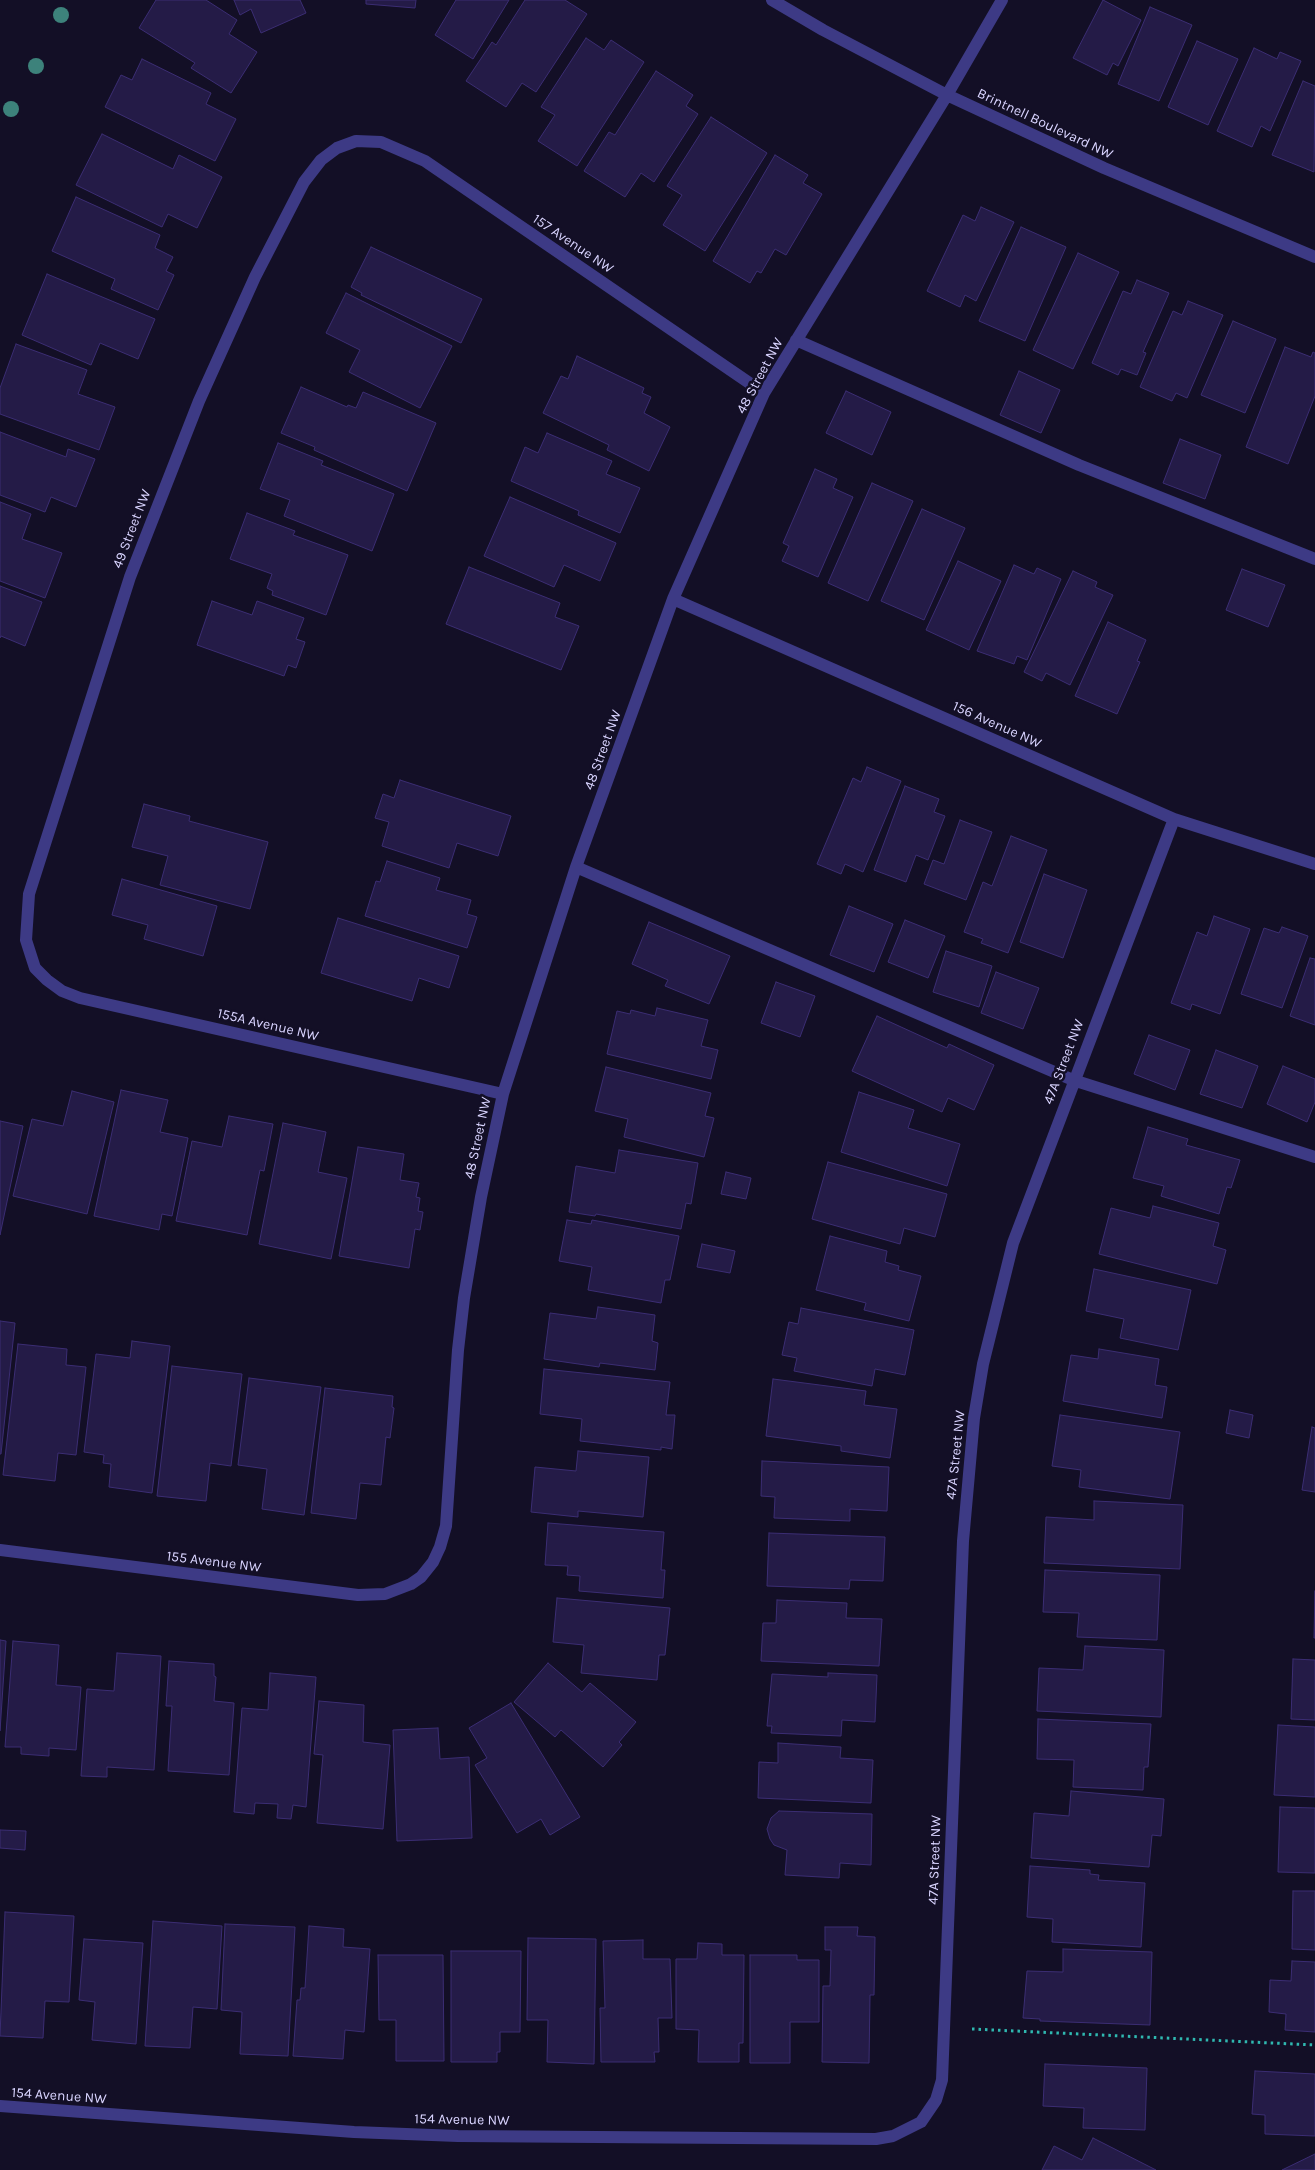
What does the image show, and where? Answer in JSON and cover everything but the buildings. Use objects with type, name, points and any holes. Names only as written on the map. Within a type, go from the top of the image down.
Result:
[{"type":"street","name":"Brintnell Boulevard NW","points":[[772,0],[823,30],[947,95],[1104,168],[1315,256]]},
{"type":"street","name":"48 Street NW","points":[[421,1577],[433,1562],[446,1526],[456,1367],[464,1298],[481,1197],[503,1094],[576,867],[673,599],[764,393],[947,95],[1002,0]]},
{"type":"street","name":"157 Avenue NW","points":[[356,141],[381,142],[425,161],[764,393]]},
{"type":"street","name":"49 Street NW","points":[[35,968],[26,940],[29,894],[106,648],[166,482],[199,401],[255,277],[304,182],[321,160],[337,148],[356,141]]},
{"type":"street","points":[[796,340],[1079,465],[1315,559]]},
{"type":"street","name":"156 Avenue NW","points":[[673,599],[1174,819],[1315,864]]},
{"type":"street","name":"47A Street NW","points":[[921,2122],[936,2100],[942,2080],[963,1541],[974,1418],[986,1346],[1013,1243],[1073,1080],[1174,819]]},
{"type":"street","points":[[576,867],[1073,1080],[1315,1157]]},
{"type":"street","name":"155A Avenue NW","points":[[35,968],[62,991],[80,998],[503,1094]]},
{"type":"street","name":"155 Avenue NW","points":[[0,1550],[358,1595],[385,1594],[411,1584],[421,1577]]},
{"type":"street","name":"154 Avenue NW","points":[[0,2106],[354,2132],[458,2136],[876,2139],[893,2136],[921,2122]]},
{"type":"path","points":[[944,2028],[1315,2045]]}]
